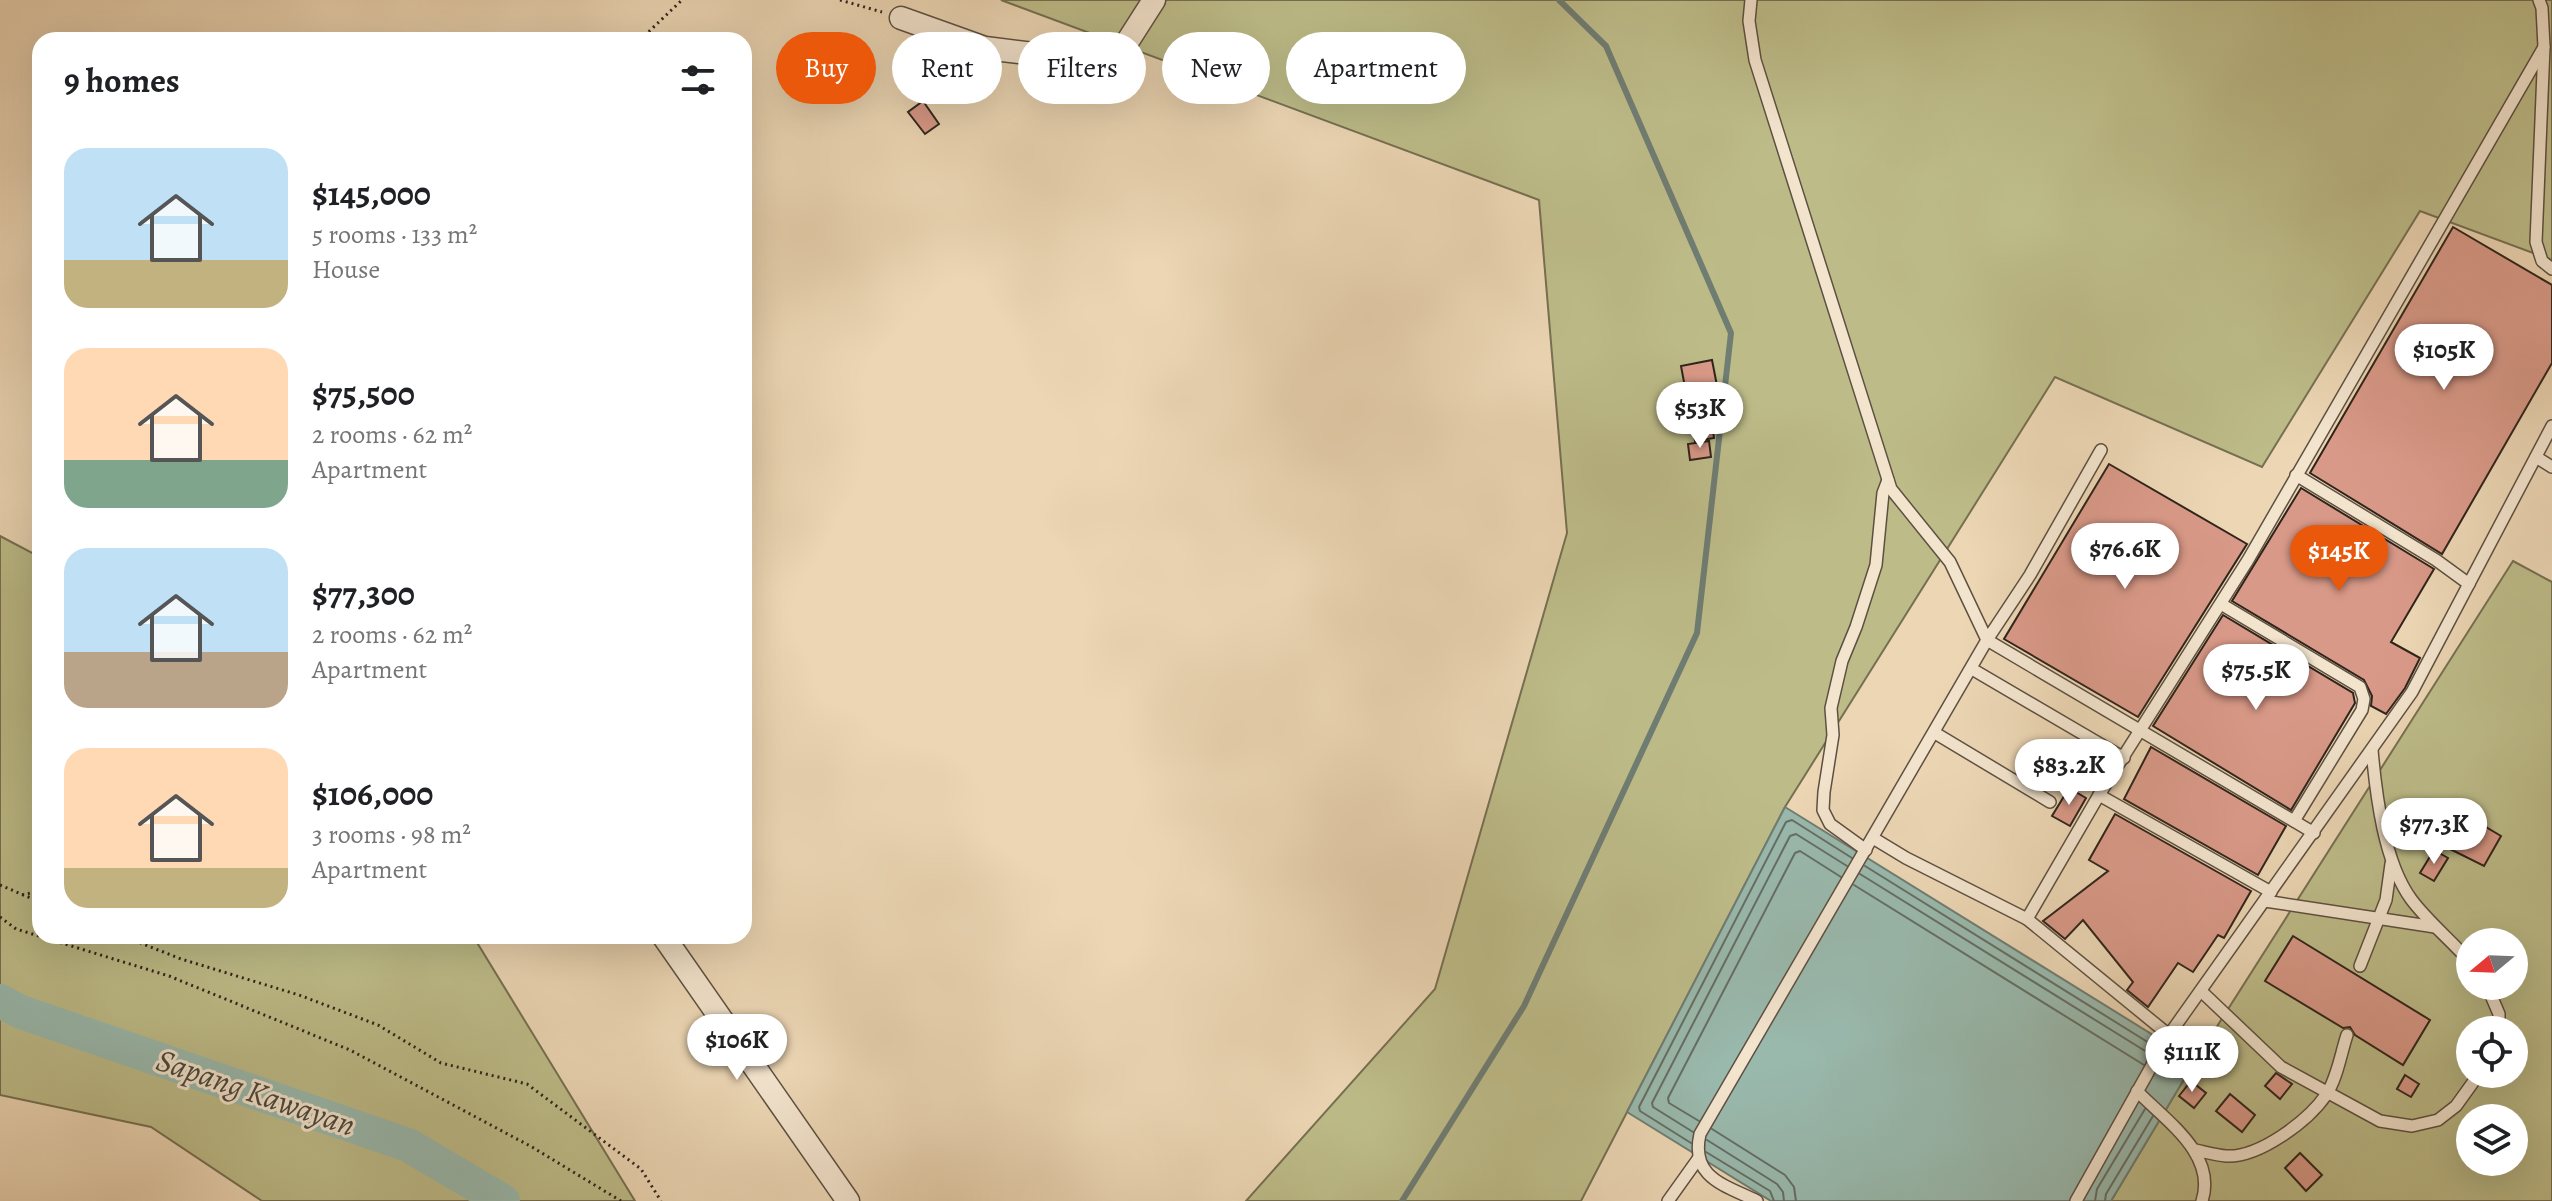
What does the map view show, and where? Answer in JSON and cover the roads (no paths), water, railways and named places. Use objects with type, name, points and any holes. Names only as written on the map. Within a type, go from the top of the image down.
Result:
[{"type":"street","points":[[901,18],[985,48],[1092,61],[1110,56],[1126,44],[1154,0]]},
{"type":"street","points":[[669,944],[848,1201]]},
{"type":"lane","points":[[1744,0],[1755,60],[1891,489],[1950,562],[1987,640],[2314,833]]},
{"type":"lane","points":[[1749,21],[1751,0]]},
{"type":"lane","points":[[2539,0],[2544,47],[2536,242],[2542,261],[2552,269]]},
{"type":"lane","points":[[2027,919],[2099,795],[2221,604],[2544,47]]},
{"type":"lane","points":[[2076,1201],[2169,1035],[2412,692],[2552,426]]},
{"type":"lane","points":[[1757,1201],[1714,1180],[1698,1159],[1696,1151],[1700,1134],[2101,450]]},
{"type":"lane","points":[[2536,457],[2552,467]]},
{"type":"lane","points":[[2296,475],[2436,560],[2469,584]]},
{"type":"lane","points":[[1866,850],[1830,824],[1823,810],[1824,792],[1833,735],[1831,708],[1842,661],[1876,565],[1883,493],[1888,480]]},
{"type":"lane","points":[[2221,604],[2360,687],[2364,699],[2362,710],[2294,821]]},
{"type":"lane","points":[[1972,669],[2124,758]]},
{"type":"lane","points":[[1935,733],[2050,802]]},
{"type":"lane","points":[[2372,750],[2375,783],[2392,860],[2409,897],[2456,948]]},
{"type":"lane","points":[[2099,795],[2268,896],[2435,927]]},
{"type":"lane","points":[[1873,838],[2027,919],[2169,1035]]},
{"type":"lane","points":[[2360,966],[2386,900],[2392,860]]},
{"type":"lane","points":[[2201,991],[2281,1067],[2380,1121],[2412,1126],[2438,1120],[2456,1106],[2469,1088]]},
{"type":"lane","points":[[2195,1150],[2228,1156],[2245,1154],[2281,1137],[2302,1121],[2328,1093],[2347,1035]]},
{"type":"lane","points":[[2137,1091],[2195,1150],[2203,1167],[2205,1190],[2202,1201]]},
{"type":"lane","points":[[1668,1201],[1698,1159]]},
{"type":"water","points":[[1785,807],[2195,1061],[2111,1201],[1771,1201],[1627,1112]]},
{"type":"waterway","points":[[1402,1201],[1524,1006],[1697,633],[1731,333],[1606,46],[1559,0]]},
{"type":"waterway","name":"Sapang Kawayan","points":[[0,1001],[21,1012],[408,1145],[503,1201]]}]
